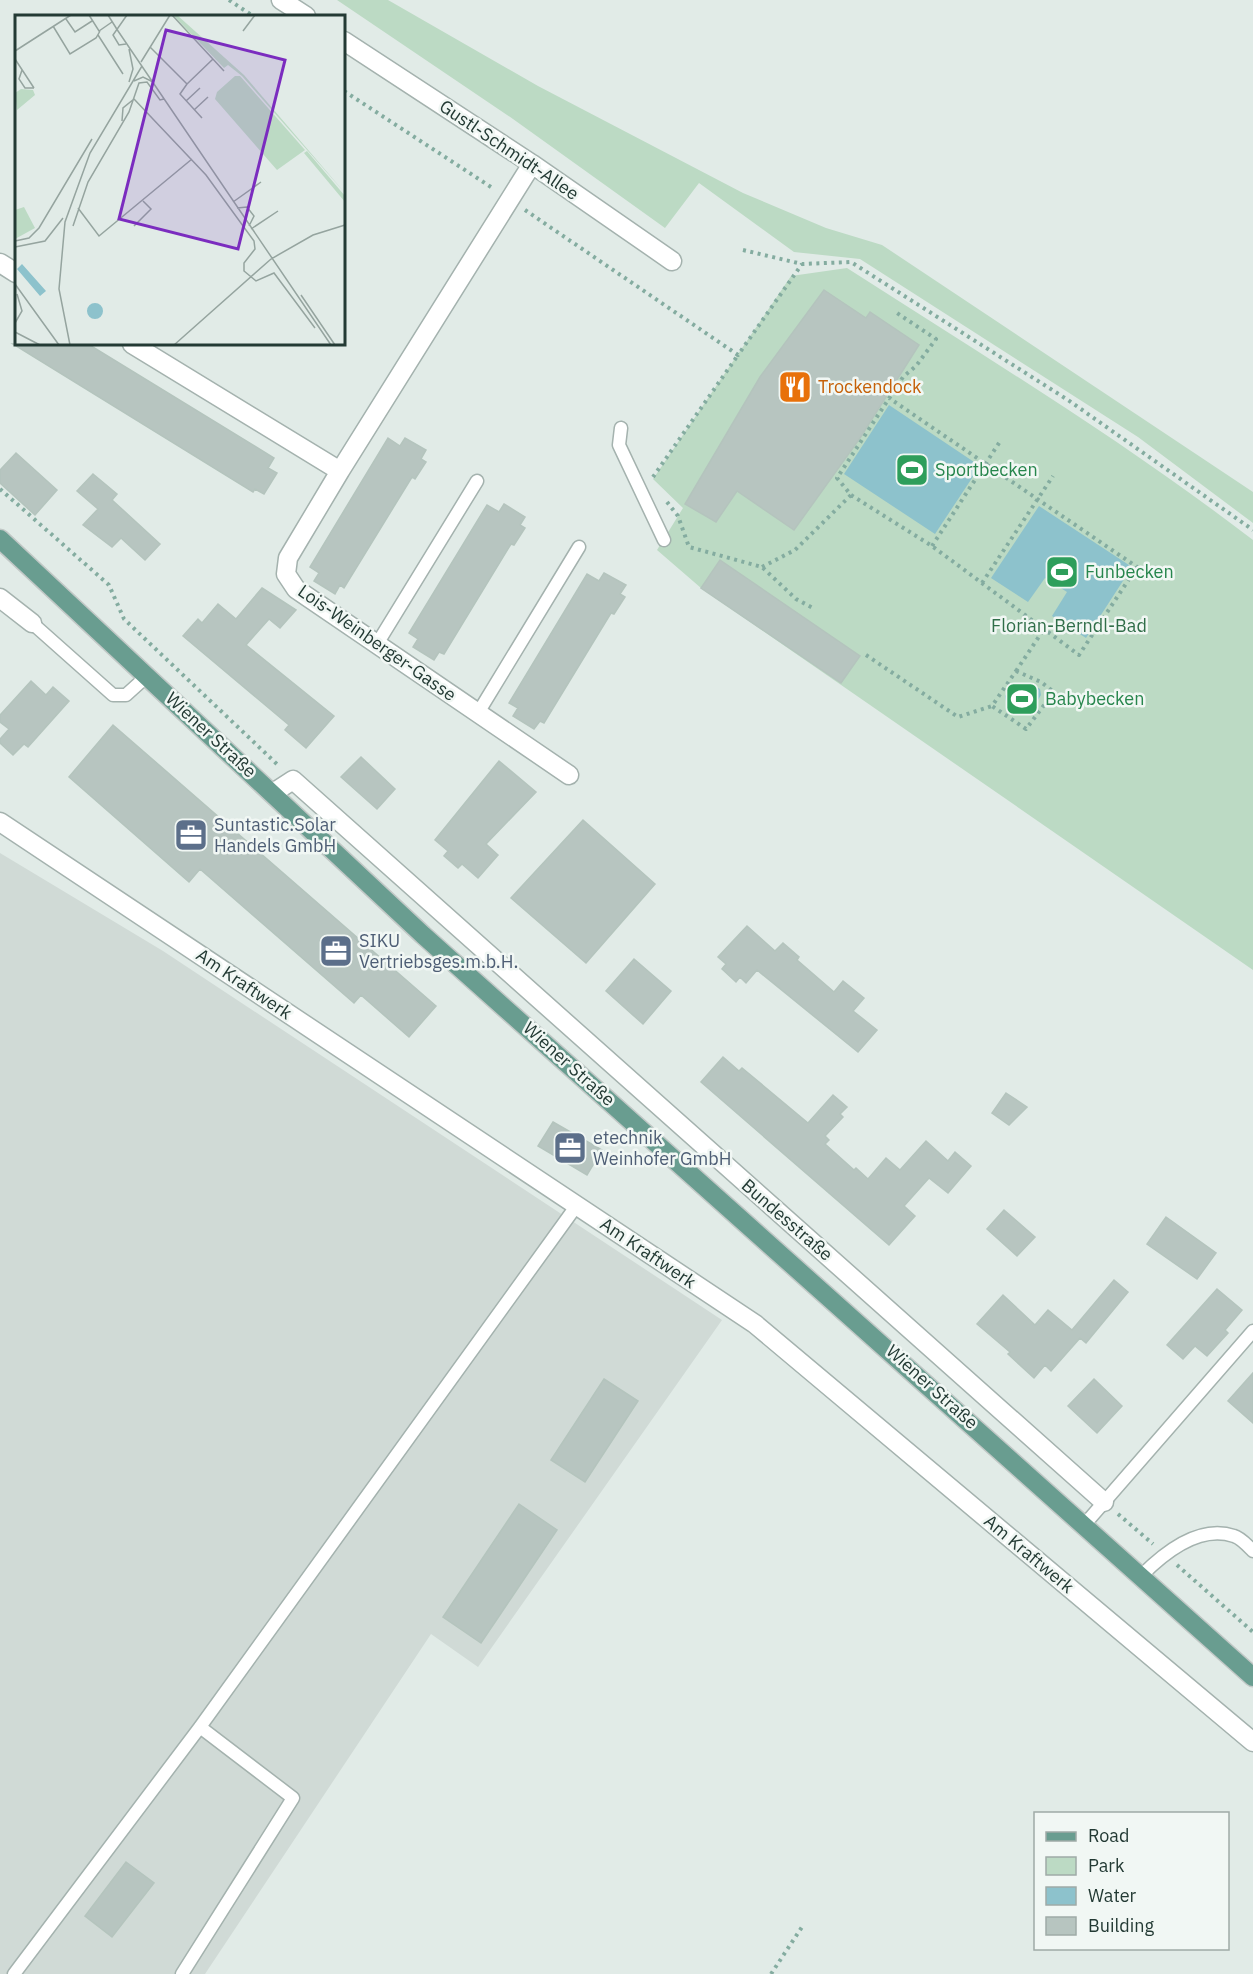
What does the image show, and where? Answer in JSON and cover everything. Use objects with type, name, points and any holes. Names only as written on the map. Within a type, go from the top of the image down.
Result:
[{"type":"main road","name":"Wiener Straße","points":[[0,539],[423,935],[1085,1524],[1253,1677]]},
{"type":"street","points":[[281,0],[304,15]]},
{"type":"street","name":"Gustl-Schmidt-Allee","points":[[345,43],[532,164],[672,261]]},
{"type":"street","name":"Lois-Weinberger-Gasse","points":[[532,164],[340,471],[288,558],[286,574],[296,589],[569,775]]},
{"type":"street","points":[[0,263],[15,272]]},
{"type":"street","points":[[134,345],[340,471]]},
{"type":"street","points":[[0,598],[32,623]]},
{"type":"street","points":[[273,793],[293,780]]},
{"type":"street","name":"Bundesstraße","points":[[293,780],[1104,1502]]},
{"type":"street","name":"Am Kraftwerk","points":[[0,822],[755,1324],[1253,1742]]},
{"type":"street","points":[[423,935],[442,914]]},
{"type":"lane","points":[[621,428],[619,445],[664,540]]},
{"type":"lane","points":[[377,644],[477,481]]},
{"type":"lane","points":[[478,713],[579,547]]},
{"type":"lane","points":[[32,623],[113,695],[126,695],[147,676]]},
{"type":"lane","points":[[14,1974],[200,1727],[577,1204]]},
{"type":"lane","points":[[1085,1524],[1253,1331]]},
{"type":"lane","points":[[1142,1575],[1164,1553],[1191,1539],[1212,1535],[1235,1536],[1253,1551]]},
{"type":"lane","points":[[182,1974],[293,1798],[200,1727]]},
{"type":"path","points":[[229,0],[252,15]]},
{"type":"path","points":[[345,93],[738,355]]},
{"type":"path","points":[[743,250],[802,264],[851,262],[1068,400],[1253,530]]},
{"type":"path","points":[[650,481],[802,264]]},
{"type":"path","points":[[888,398],[1137,567],[1079,655],[932,546],[851,495],[837,478],[888,398],[936,339],[894,311]]},
{"type":"path","points":[[932,546],[1001,440]]},
{"type":"path","points":[[981,583],[1053,476]]},
{"type":"path","points":[[0,489],[109,585],[124,619],[293,780]]},
{"type":"path","points":[[762,567],[795,550],[851,495]]},
{"type":"path","points":[[664,499],[678,516],[689,547],[762,567],[796,599],[813,608]]},
{"type":"path","points":[[866,655],[958,717],[992,706],[1044,629]]},
{"type":"path","points":[[992,706],[1026,729],[1054,692],[1041,682],[1016,671]]},
{"type":"path","points":[[771,1974],[804,1924]]},
{"type":"shaded area","points":[[0,853],[163,951],[722,1320],[478,1667],[431,1634],[205,1974],[0,1974]]},
{"type":"green space","points":[[337,0],[388,0],[538,86],[743,193],[826,228],[882,245],[1253,492],[1253,523],[1138,437],[860,259],[794,252],[699,183],[665,228],[513,119]]},
{"type":"green space","name":"Florian-Berndl-Bad","points":[[847,268],[1104,434],[1253,540],[1253,970],[701,588],[657,550],[683,508],[653,479],[791,276]]},
{"type":"water","name":"Sportbecken","points":[[889,405],[980,466],[935,534],[844,474]]},
{"type":"water","name":"Funbecken","points":[[1039,506],[1132,567],[1086,638],[1052,616],[1067,592],[1045,578],[1028,602],[991,578]]},
{"type":"water","name":"Babybecken","points":[[1029,683],[1040,689],[1041,695],[1030,713],[1025,715],[1006,702],[1005,696],[1011,687],[1021,689]]},
{"type":"building","points":[[824,290],[866,318],[870,312],[919,345],[860,438],[794,530],[737,491],[716,522],[685,504],[760,377]]},
{"type":"building","points":[[13,344],[90,345],[274,458],[268,468],[277,473],[264,494],[255,489],[253,492]]},
{"type":"building","points":[[388,438],[400,446],[405,438],[426,450],[421,459],[426,462],[415,479],[412,477],[344,588],[340,585],[335,594],[314,581],[319,573],[310,567]]},
{"type":"building","points":[[16,453],[57,490],[35,515],[0,483],[0,470]]},
{"type":"building","points":[[93,474],[117,494],[112,500],[160,544],[145,560],[121,538],[112,547],[83,525],[98,509],[77,491]]},
{"type":"building","points":[[504,504],[525,517],[520,525],[525,528],[514,545],[511,544],[444,654],[439,652],[434,660],[413,647],[418,639],[409,633],[487,505],[499,512]]},
{"type":"building","points":[[720,560],[860,656],[841,683],[701,588]]},
{"type":"building","points":[[604,573],[626,585],[620,594],[625,597],[614,614],[611,613],[544,723],[540,721],[534,729],[513,716],[518,708],[509,703],[587,574],[599,581]]},
{"type":"building","points":[[262,588],[296,610],[280,628],[269,619],[246,645],[334,716],[306,748],[285,730],[289,725],[183,636],[198,619],[202,623],[218,604],[236,619]]},
{"type":"building","points":[[31,681],[46,695],[53,687],[69,701],[28,747],[24,744],[13,755],[0,743],[0,739],[9,729],[0,722],[0,715]]},
{"type":"building","points":[[113,725],[436,1006],[409,1037],[361,995],[354,1003],[200,869],[189,882],[69,777]]},
{"type":"building","points":[[361,757],[395,789],[377,809],[341,777]]},
{"type":"building","points":[[499,761],[536,792],[486,844],[498,855],[478,878],[462,864],[458,868],[444,856],[448,851],[435,840]]},
{"type":"building","points":[[583,820],[655,884],[586,963],[511,898]]},
{"type":"building","points":[[747,926],[775,951],[783,943],[799,957],[797,960],[834,992],[843,981],[864,998],[853,1011],[877,1030],[858,1052],[757,970],[746,983],[740,977],[736,982],[722,969],[726,964],[718,957]]},
{"type":"building","points":[[634,959],[671,991],[643,1024],[606,991]]},
{"type":"building","points":[[723,1057],[739,1071],[742,1068],[808,1123],[833,1095],[847,1107],[840,1114],[843,1117],[825,1136],[829,1140],[825,1144],[854,1170],[856,1168],[868,1179],[886,1158],[900,1170],[926,1141],[948,1161],[955,1152],[971,1166],[948,1193],[929,1178],[904,1206],[915,1216],[889,1245],[701,1082]]},
{"type":"building","points":[[1006,1093],[1027,1107],[1009,1125],[992,1113]]},
{"type":"building","name":"etechnik Weinhofer GmbH","points":[[553,1122],[602,1150],[587,1175],[538,1146]]},
{"type":"building","points":[[1004,1210],[1035,1237],[1017,1256],[987,1229]]},
{"type":"building","points":[[1166,1217],[1216,1253],[1197,1279],[1147,1244]]},
{"type":"building","points":[[1114,1280],[1128,1292],[1086,1343],[1080,1338],[1051,1371],[1045,1365],[1034,1378],[1008,1354],[1010,1352],[977,1324],[1003,1295],[1035,1325],[1048,1310],[1072,1330]]},
{"type":"building","points":[[1217,1289],[1242,1310],[1225,1330],[1228,1333],[1207,1356],[1195,1346],[1183,1359],[1167,1345]]},
{"type":"building","points":[[1253,1373],[1253,1423],[1228,1401]]},
{"type":"building","points":[[604,1379],[638,1401],[585,1482],[551,1460]]},
{"type":"building","points":[[1094,1379],[1122,1406],[1097,1433],[1068,1406]]},
{"type":"building","points":[[519,1504],[557,1530],[481,1643],[443,1617]]},
{"type":"building","points":[[126,1862],[154,1883],[112,1937],[85,1916]]},
{"type":"place","name":"Trockendock","points":[[795,387]]},
{"type":"place","name":"Sportbecken","points":[[912,470]]},
{"type":"place","name":"Funbecken","points":[[1062,572]]},
{"type":"place","name":"Babybecken","points":[[1022,699]]},
{"type":"place","name":"Suntastic.Solar Handels GmbH","points":[[191,835]]},
{"type":"place","name":"SIKU Vertriebsges.m.b.H.","points":[[336,951]]},
{"type":"place","name":"etechnik Weinhofer GmbH","points":[[570,1148]]}]
